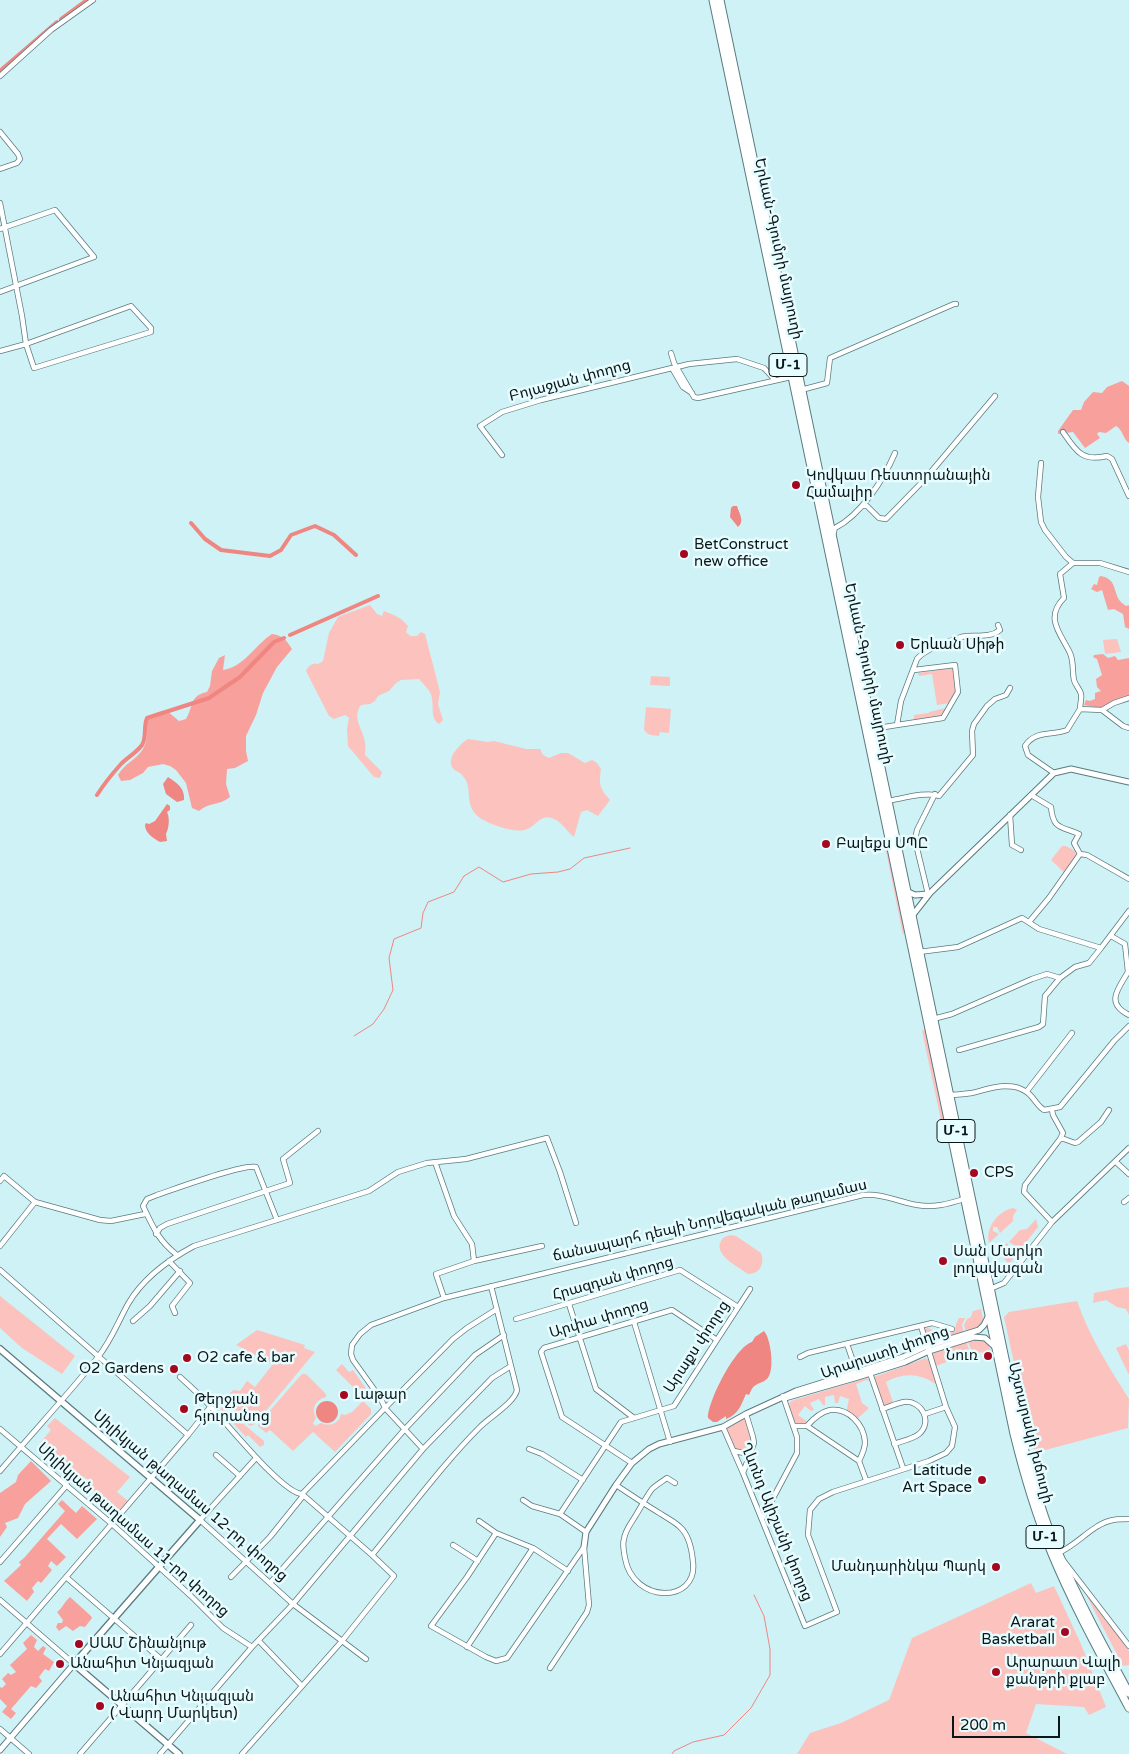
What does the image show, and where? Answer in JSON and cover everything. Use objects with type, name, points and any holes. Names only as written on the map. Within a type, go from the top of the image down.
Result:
[{"type":"highway","name":"Երևան-Գյումրի մայրուղի","points":[[712,0],[782,317],[801,390],[984,1278],[988,1317],[998,1349]]},
{"type":"highway","name":"Երևան-Գյումրի մայրուղի","points":[[720,0],[782,317],[791,377],[912,916],[949,1096],[964,1199],[984,1278],[990,1289],[998,1349]]},
{"type":"highway","name":"Աշտարակի խճուղի","points":[[998,1349],[1023,1471],[1052,1556],[1129,1708]]},
{"type":"highway","name":"Աշտարակի խճուղի","points":[[1012,1411],[1041,1506],[1060,1555],[1095,1629],[1129,1693]]},
{"type":"main road","name":"Սիլիկյան թաղամաս 12-րդ փողոց","points":[[0,1349],[200,1520]]},
{"type":"main road","points":[[178,1754],[74,1664],[200,1520]]},
{"type":"street","points":[[0,76],[51,30],[93,0]]},
{"type":"street","points":[[0,132],[20,159],[17,163],[0,168]]},
{"type":"street","points":[[0,203],[2,229],[16,286],[26,344],[34,368],[151,332],[151,328],[131,306],[26,344],[0,351]]},
{"type":"street","points":[[0,292],[94,257],[55,210],[2,229]]},
{"type":"street","points":[[801,390],[827,383],[830,358],[956,304]]},
{"type":"street","points":[[670,353],[694,397],[698,398],[791,377]]},
{"type":"street","points":[[677,367],[737,359],[764,368],[776,380]]},
{"type":"street","name":"Բոյաջյան փողոց","points":[[502,455],[480,426],[502,412],[541,400],[672,368],[683,387],[692,393]]},
{"type":"street","points":[[862,506],[867,506],[879,518],[886,519],[925,479],[995,396]]},
{"type":"street","points":[[1063,432],[1080,454],[1091,458],[1107,456],[1112,459],[1129,496]]},
{"type":"street","points":[[832,539],[835,528],[844,524],[862,506],[887,471],[895,453]]},
{"type":"street","points":[[1041,463],[1038,497],[1041,522],[1066,557],[1074,563],[1100,563],[1129,572]]},
{"type":"street","points":[[1054,773],[1028,755],[1025,746],[1038,735],[1067,730],[1080,709],[1081,694],[1074,681],[1073,662],[1057,632],[1054,618],[1057,604],[1064,598],[1060,574],[1074,563]]},
{"type":"street","points":[[897,725],[901,701],[922,653],[961,637],[992,635],[1000,630],[998,625]]},
{"type":"street","points":[[870,729],[942,718],[958,692],[955,665],[914,670]]},
{"type":"street","points":[[887,802],[935,794],[939,796],[973,755],[972,731],[980,715],[995,699],[1006,695],[1010,688]]},
{"type":"street","points":[[1080,709],[1102,710],[1114,703],[1129,698]]},
{"type":"street","points":[[1102,710],[1123,726],[1129,728]]},
{"type":"street","points":[[912,916],[928,894],[1054,773],[1071,769],[1129,782]]},
{"type":"street","points":[[928,894],[915,840],[917,830],[935,794]]},
{"type":"street","points":[[1031,795],[1051,807],[1052,819],[1056,824],[1079,834],[1074,843],[1080,854]]},
{"type":"street","points":[[1010,816],[1012,845],[1021,850]]},
{"type":"street","points":[[1080,854],[1087,855],[1129,879]]},
{"type":"street","points":[[1028,922],[1049,898],[1080,854]]},
{"type":"street","points":[[906,891],[915,895],[928,894]]},
{"type":"street","points":[[959,1050],[1040,1027],[1043,1024],[1045,996],[1060,978],[1075,967],[1089,963],[1129,911]]},
{"type":"street","points":[[919,952],[958,947],[1022,918],[1039,929],[1101,948]]},
{"type":"street","points":[[1111,936],[1125,944],[1128,972],[1117,988],[1115,998],[1117,1006],[1129,1015]]},
{"type":"street","points":[[933,1020],[952,1014],[1047,974],[1060,978]]},
{"type":"street","points":[[949,1096],[994,1087],[1017,1087],[1026,1091],[1039,1107],[1044,1110],[1060,1108],[1114,1041],[1129,1026]]},
{"type":"street","points":[[1026,1091],[1072,1033]]},
{"type":"street","points":[[1052,1110],[1063,1133],[1029,1180],[1024,1192],[1052,1222]]},
{"type":"street","points":[[1060,1139],[1064,1138],[1075,1143],[1078,1142],[1101,1122],[1109,1110]]},
{"type":"street","points":[[156,1234],[160,1228],[167,1224],[290,1183],[283,1159],[318,1131]]},
{"type":"street","points":[[0,1471],[98,1357],[114,1334],[129,1302],[157,1270],[177,1255],[194,1246],[369,1191],[398,1172],[427,1163],[466,1159],[547,1138],[576,1223]]},
{"type":"street","points":[[990,1289],[1004,1283],[1052,1222],[1129,1148]]},
{"type":"street","points":[[436,1162],[454,1216],[472,1244],[474,1261]]},
{"type":"street","points":[[1116,1162],[1129,1174]]},
{"type":"street","points":[[177,1255],[164,1245],[156,1234],[143,1206],[147,1199],[157,1194],[253,1166],[256,1167],[277,1220]]},
{"type":"street","points":[[0,1181],[4,1176],[34,1202],[100,1220],[111,1221],[145,1214]]},
{"type":"street","name":"ճանապարհ դեպի Նորվեգական թաղամաս","points":[[424,1449],[386,1408],[353,1360],[351,1354],[352,1345],[360,1334],[371,1325],[444,1298],[863,1195],[876,1195],[926,1206],[936,1206],[964,1199]]},
{"type":"street","points":[[1124,1202],[1129,1198]]},
{"type":"street","points":[[0,1246],[34,1202]]},
{"type":"street","points":[[444,1298],[436,1274],[474,1261],[542,1246]]},
{"type":"street","points":[[169,1261],[190,1283],[172,1306],[175,1313]]},
{"type":"street","points":[[0,1270],[188,1435]]},
{"type":"street","name":"Հրազդան փողոց","points":[[516,1319],[680,1270],[738,1307]]},
{"type":"street","points":[[133,1321],[150,1306],[180,1271]]},
{"type":"street","points":[[372,1555],[467,1440],[489,1418],[513,1400],[516,1395],[517,1390],[491,1286]]},
{"type":"street","name":"Արաքս փողոց","points":[[560,1514],[621,1422],[674,1406],[750,1289]]},
{"type":"street","points":[[569,1304],[596,1389],[634,1418]]},
{"type":"street","points":[[231,1577],[270,1537],[303,1495],[453,1339],[497,1310]]},
{"type":"street","name":"Արփա փողոց","points":[[632,1463],[562,1416],[542,1352],[544,1348],[672,1310],[717,1340]]},
{"type":"street","name":"Արարատի փողոց","points":[[584,1547],[586,1532],[616,1485],[632,1463],[649,1449],[659,1444],[723,1427],[746,1414],[782,1398],[858,1375],[979,1330],[988,1317]]},
{"type":"street","points":[[634,1322],[670,1442]]},
{"type":"street","points":[[800,1357],[808,1353],[932,1323],[952,1329]]},
{"type":"street","points":[[793,1426],[807,1426],[859,1461],[866,1480],[929,1461],[946,1453],[952,1446],[955,1427],[946,1407],[921,1326]]},
{"type":"street","points":[[270,1583],[405,1429],[475,1355],[504,1335]]},
{"type":"street","name":"Արարատի փողոց","points":[[858,1375],[905,1362],[928,1348],[978,1336],[985,1338],[998,1349]]},
{"type":"street","points":[[847,1344],[858,1375]]},
{"type":"street","points":[[160,1754],[252,1647],[293,1604],[424,1449],[492,1378],[511,1366]]},
{"type":"street","points":[[870,1373],[903,1468]]},
{"type":"street","points":[[180,1376],[210,1406],[256,1458],[290,1490],[303,1495],[394,1576],[342,1641],[242,1754]]},
{"type":"street","points":[[762,1519],[797,1453],[798,1437],[782,1398]]},
{"type":"street","points":[[882,1409],[911,1402],[917,1404],[925,1414],[925,1426],[918,1436],[894,1444]]},
{"type":"street","points":[[0,1654],[188,1435],[210,1406]]},
{"type":"street","points":[[925,1414],[946,1407]]},
{"type":"street","points":[[807,1426],[821,1414],[830,1410],[850,1415],[859,1423],[864,1432],[865,1443],[859,1461]]},
{"type":"street","points":[[743,1473],[753,1447],[753,1437],[746,1414]]},
{"type":"street","name":"Ղևոնդ Ալիշանի փողոց","points":[[723,1427],[805,1626],[837,1612],[808,1535],[810,1510],[819,1499],[866,1480]]},
{"type":"street","name":"Սիլիկյան թաղամաս 11-րդ փողոց","points":[[0,1429],[112,1524],[223,1628],[252,1647]]},
{"type":"street","points":[[530,1449],[542,1454],[582,1480]]},
{"type":"street","points":[[734,1450],[744,1453],[751,1450]]},
{"type":"street","points":[[216,1455],[240,1476]]},
{"type":"street","points":[[200,1520],[256,1458]]},
{"type":"street","points":[[616,1485],[644,1503],[680,1527],[690,1544],[694,1565],[688,1584],[672,1592],[660,1593],[643,1587],[634,1579],[625,1560],[624,1538],[626,1532],[644,1503],[653,1489],[667,1478],[675,1483]]},
{"type":"street","points":[[0,1562],[67,1485]]},
{"type":"street","points":[[523,1500],[532,1506],[560,1514],[586,1532]]},
{"type":"street","points":[[1129,1518],[1112,1520],[1094,1528],[1060,1555],[1129,1646]]},
{"type":"street","name":"Սիլիկյան թաղամաս 12-րդ փողոց","points":[[200,1520],[293,1604],[366,1659]]},
{"type":"street","points":[[479,1521],[496,1533],[533,1548],[568,1570]]},
{"type":"street","points":[[496,1533],[431,1626],[496,1661],[507,1658],[584,1547]]},
{"type":"street","points":[[453,1545],[478,1561]]},
{"type":"street","points":[[550,1668],[587,1612],[589,1605],[584,1547]]},
{"type":"street","points":[[467,1647],[533,1548]]},
{"type":"street","points":[[66,1577],[162,1660]]},
{"type":"street","points":[[0,1600],[74,1664],[0,1750]]},
{"type":"street","points":[[80,1754],[191,1625]]},
{"type":"street","points":[[259,1640],[302,1686]]},
{"type":"street","points":[[0,1729],[29,1754]]},
{"type":"shaded area","points":[[1122,381],[1129,386],[1129,443],[1116,426],[1106,433],[1099,432],[1097,434],[1100,438],[1085,448],[1073,432],[1058,434],[1058,431],[1073,410],[1081,410],[1084,402],[1093,392],[1102,393],[1107,387]]},
{"type":"shaded area","points":[[733,506],[737,506],[741,517],[738,527],[730,517]]},
{"type":"shaded area","points":[[1101,576],[1110,580],[1120,602],[1126,606],[1129,605],[1129,629],[1125,627],[1123,614],[1114,609],[1108,610],[1102,590],[1097,592],[1091,589],[1094,584],[1097,585]]},
{"type":"shaded area","points":[[370,605],[377,614],[382,616],[384,611],[403,620],[408,626],[406,632],[410,636],[417,636],[421,632],[425,634],[440,692],[438,704],[443,720],[439,724],[434,719],[431,693],[419,679],[401,680],[389,691],[378,696],[375,701],[370,704],[361,705],[357,715],[364,738],[365,755],[382,772],[380,778],[374,777],[348,746],[347,729],[349,718],[345,715],[334,719],[329,716],[306,671],[311,665],[323,661],[329,633],[338,617]]},
{"type":"shaded area","points":[[272,634],[284,639],[292,649],[277,667],[263,693],[256,715],[246,736],[248,761],[235,768],[227,769],[226,784],[230,797],[199,811],[192,808],[186,783],[176,770],[163,764],[148,767],[143,773],[130,780],[121,781],[118,775],[143,749],[147,736],[147,720],[150,716],[166,710],[179,721],[186,719],[197,696],[207,692],[210,686],[212,671],[219,658],[225,655],[223,670],[237,665]]},
{"type":"shaded area","points":[[1117,639],[1121,652],[1105,654],[1103,640]]},
{"type":"shaded area","points":[[1103,654],[1108,658],[1115,656],[1118,660],[1129,658],[1129,697],[1101,708],[1084,705],[1086,700],[1095,699],[1095,693],[1101,691],[1097,687],[1096,679],[1102,675],[1097,659],[1093,657],[1094,655]]},
{"type":"shaded area","points":[[953,668],[956,693],[950,703],[937,705],[932,674],[919,676],[918,673]]},
{"type":"shaded area","points":[[651,676],[670,677],[670,686],[650,685]]},
{"type":"shaded area","points":[[646,707],[671,709],[669,733],[660,732],[659,736],[650,735],[645,731]]},
{"type":"shaded area","points":[[946,708],[940,716],[914,720],[914,715]]},
{"type":"shaded area","points":[[468,739],[494,741],[526,749],[540,749],[543,755],[549,758],[561,753],[568,753],[585,763],[592,760],[601,769],[601,786],[610,800],[598,816],[587,810],[581,812],[574,837],[560,823],[549,817],[545,817],[528,829],[520,831],[489,823],[474,812],[471,807],[468,785],[451,763],[455,751]]},
{"type":"shaded area","points":[[168,777],[182,789],[184,800],[177,802],[166,794],[163,784]]},
{"type":"shaded area","points":[[167,804],[170,806],[170,810],[167,812],[169,820],[166,834],[167,841],[160,842],[148,833],[145,825],[155,821]]},
{"type":"shaded area","points":[[877,837],[880,842],[889,848],[905,930],[903,935],[886,851],[880,845]]},
{"type":"shaded area","points":[[1062,846],[1075,851],[1076,857],[1065,873],[1051,860]]},
{"type":"shaded area","points":[[925,1029],[947,1127],[945,1128],[942,1125],[922,1031]]},
{"type":"shaded area","points":[[1013,1208],[1017,1210],[1013,1216],[1013,1221],[1000,1233],[997,1227],[993,1227],[993,1231],[999,1234],[989,1243],[989,1232],[994,1221],[1002,1213]]},
{"type":"shaded area","points":[[1036,1219],[1038,1227],[1009,1264],[998,1252],[1007,1243],[1011,1249],[1014,1249],[1014,1245],[1009,1242],[1020,1230],[1027,1229]]},
{"type":"shaded area","points":[[731,1235],[736,1236],[761,1253],[762,1264],[756,1272],[748,1274],[724,1256],[719,1246],[724,1238]]},
{"type":"shaded area","points":[[1129,1287],[1129,1315],[1126,1309],[1117,1307],[1106,1300],[1093,1303],[1094,1293]]},
{"type":"shaded area","points":[[0,1296],[75,1356],[62,1374],[22,1348],[0,1328]]},
{"type":"shaded area","points":[[1077,1301],[1107,1364],[1129,1399],[1128,1428],[1034,1453],[1004,1317],[1009,1312]]},
{"type":"shaded area","points":[[981,1309],[983,1319],[980,1327],[966,1332],[964,1325],[967,1319],[971,1317],[973,1311]]},
{"type":"shaded area","points":[[959,1318],[965,1318],[962,1325],[964,1333],[932,1342],[928,1341],[924,1329],[928,1328],[941,1332],[955,1331]]},
{"type":"shaded area","points":[[257,1330],[305,1345],[304,1348],[315,1352],[255,1424],[250,1426],[224,1401],[233,1390],[240,1391],[247,1381],[255,1387],[273,1364],[236,1345]]},
{"type":"shaded area","points":[[764,1331],[771,1353],[771,1372],[768,1378],[754,1387],[749,1395],[746,1394],[734,1415],[726,1419],[726,1416],[717,1422],[713,1422],[708,1418],[709,1410],[724,1375],[745,1346]]},
{"type":"shaded area","points":[[979,1339],[987,1344],[991,1352],[983,1354],[971,1349],[968,1342]]},
{"type":"shaded area","points":[[966,1341],[970,1353],[936,1366],[931,1353]]},
{"type":"shaded area","points":[[1126,1344],[1129,1350],[1129,1375],[1116,1348]]},
{"type":"shaded area","points":[[926,1358],[930,1362],[937,1385],[925,1378],[912,1375],[892,1379],[886,1382],[893,1402],[882,1406],[874,1377]]},
{"type":"shaded area","points":[[342,1364],[349,1372],[353,1370],[369,1393],[365,1399],[336,1370]]},
{"type":"shaded area","points":[[302,1374],[306,1374],[326,1394],[326,1397],[319,1400],[315,1405],[316,1418],[313,1423],[315,1426],[321,1423],[334,1424],[341,1414],[345,1415],[352,1412],[362,1402],[371,1409],[371,1414],[335,1452],[313,1432],[293,1451],[270,1430],[266,1433],[258,1426]]},
{"type":"shaded area","points":[[867,1378],[870,1381],[866,1380],[856,1384],[862,1403],[869,1408],[857,1419],[845,1411],[849,1399],[840,1396],[838,1403],[835,1403],[834,1395],[825,1397],[825,1405],[819,1399],[810,1403],[814,1410],[811,1411],[805,1406],[798,1415],[808,1422],[806,1425],[795,1424],[789,1405],[791,1401]]},
{"type":"shaded area","points":[[327,1401],[335,1404],[338,1412],[335,1420],[327,1423],[319,1420],[316,1412],[319,1404]]},
{"type":"shaded area","points":[[223,1407],[264,1441],[264,1445],[260,1447],[248,1435],[246,1437],[220,1409]]},
{"type":"shaded area","points":[[55,1418],[130,1477],[117,1492],[128,1501],[117,1513],[88,1485],[90,1481],[84,1477],[81,1480],[40,1443],[51,1430],[47,1426]]},
{"type":"shaded area","points":[[741,1419],[747,1421],[752,1439],[749,1449],[744,1451],[740,1451],[734,1446],[726,1430],[727,1427]]},
{"type":"shaded area","points":[[31,1461],[51,1481],[25,1504],[18,1518],[5,1523],[7,1527],[0,1537],[0,1493],[16,1482],[18,1475]]},
{"type":"shaded area","points":[[62,1500],[76,1513],[82,1506],[97,1519],[77,1539],[61,1524],[47,1539],[66,1557],[57,1566],[51,1561],[48,1566],[52,1570],[41,1583],[38,1581],[32,1588],[34,1592],[27,1601],[4,1581],[21,1565],[19,1562],[65,1511],[58,1504]]},
{"type":"shaded area","name":"Արարատ Վալի քանթրի քլաբ","points":[[1031,1583],[1036,1593],[1054,1586],[1081,1644],[1106,1707],[1089,1715],[1084,1707],[1036,1704],[1026,1733],[1067,1754],[797,1754],[810,1733],[841,1723],[889,1700],[912,1638]]},
{"type":"shaded area","points":[[1080,1583],[1129,1651],[1129,1665],[1123,1666]]},
{"type":"shaded area","points":[[70,1597],[92,1618],[85,1627],[80,1626],[73,1631],[66,1626],[59,1631],[56,1627],[63,1620],[57,1612]]},
{"type":"shaded area","points":[[31,1635],[37,1640],[34,1647],[38,1651],[43,1646],[46,1648],[43,1654],[54,1662],[49,1671],[45,1669],[39,1677],[42,1681],[36,1688],[31,1686],[11,1709],[16,1713],[11,1719],[2,1712],[7,1706],[0,1699],[0,1687],[2,1688],[6,1684],[2,1679],[8,1673],[11,1675],[16,1672],[10,1665],[27,1649],[23,1643]]},
{"type":"waterway","points":[[61,19],[87,0]]},
{"type":"waterway","points":[[0,71],[57,22]]},
{"type":"waterway","points":[[191,523],[205,539],[221,550],[270,556],[281,550],[291,535],[315,526],[334,535],[356,555]]},
{"type":"waterway","points":[[290,635],[378,596]]},
{"type":"waterway","points":[[97,795],[121,764],[142,745],[147,718],[209,698],[240,677],[274,642],[284,638]]},
{"type":"waterway","points":[[354,1036],[373,1024],[384,1009],[393,990],[389,958],[394,939],[421,928],[423,913],[428,902],[454,892],[464,876],[479,867],[503,882],[531,874],[570,869],[584,858],[630,848]]},
{"type":"waterway","points":[[672,1754],[674,1751],[693,1742],[724,1735],[751,1708],[770,1675],[770,1649],[764,1616],[754,1595]]},
{"type":"place","name":"Կովկաս Ռեստորանային Համալիր","points":[[796,485]]},
{"type":"place","name":"BetConstruct new office","points":[[684,554]]},
{"type":"place","name":"Երևան Սիթի","points":[[900,645]]},
{"type":"place","name":"Բալեքս ՍՊԸ","points":[[826,844]]},
{"type":"place","name":"CPS","points":[[974,1173]]},
{"type":"place","name":"Սան Մարկո լողավազան","points":[[943,1261]]},
{"type":"place","name":"Նուռ","points":[[988,1356]]},
{"type":"place","name":"O2 cafe & bar","points":[[187,1358]]},
{"type":"place","name":"O2 Gardens","points":[[174,1369]]},
{"type":"place","name":"Լաթար","points":[[344,1395]]},
{"type":"place","name":"Թերջյան հյուրանոց","points":[[184,1409]]},
{"type":"place","name":"Latitude Art Space","points":[[982,1480]]},
{"type":"place","name":"Մանդարինկա Պարկ","points":[[996,1567]]},
{"type":"place","name":"Ararat Basketball","points":[[1065,1632]]},
{"type":"place","name":"ՍԱՄ Շինանյութ","points":[[79,1644]]},
{"type":"place","name":"Անահիտ Կնյազյան","points":[[60,1664]]},
{"type":"place","name":"Արարատ Վալի քանթրի քլաբ","points":[[996,1672]]},
{"type":"place","name":"Անահիտ Կնյազյան ( Վարդ Մարկետ)","points":[[100,1706]]}]
